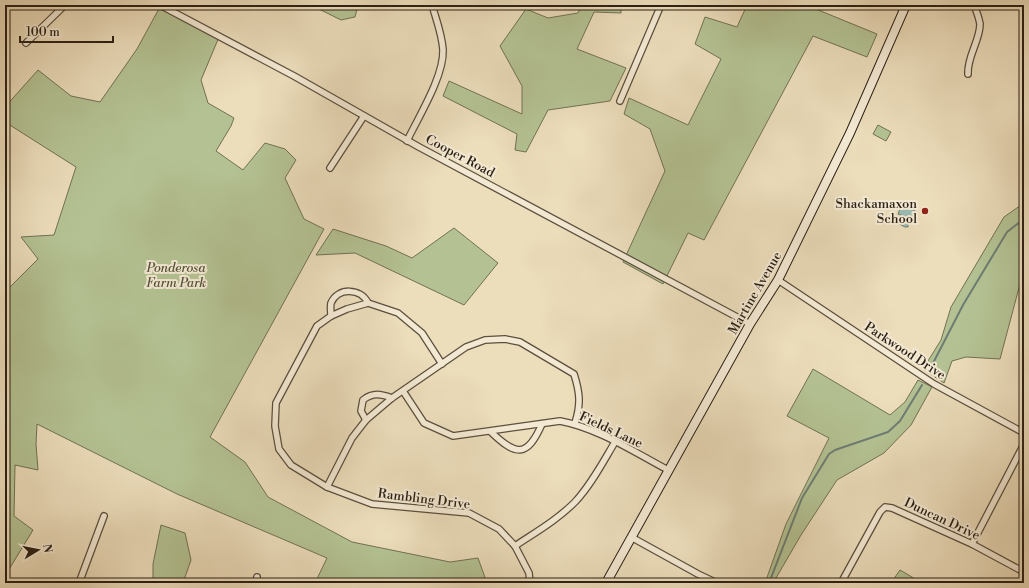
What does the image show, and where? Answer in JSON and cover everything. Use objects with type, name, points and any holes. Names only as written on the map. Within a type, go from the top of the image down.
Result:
[{"type":"main road","name":"Martine Avenue","points":[[606,583],[750,324],[778,280],[850,133],[906,5]]},
{"type":"street","points":[[26,43],[65,5]]},
{"type":"street","name":"Cooper Road","points":[[160,5],[407,141],[750,324]]},
{"type":"street","points":[[407,141],[441,69],[443,50],[439,26],[432,5]]},
{"type":"street","points":[[620,101],[661,5]]},
{"type":"street","points":[[968,74],[967,64],[978,36],[980,23],[974,5]]},
{"type":"street","points":[[330,168],[364,116]]},
{"type":"street","name":"Parkwood Drive","points":[[778,280],[934,384],[1024,433]]},
{"type":"street","points":[[331,316],[330,305],[334,298],[344,292],[355,291],[365,296],[368,303],[398,313],[422,333],[442,364]]},
{"type":"street","name":"Rambling Drive","points":[[368,303],[347,308],[331,316],[317,326],[276,403],[275,426],[279,449],[290,465],[327,487],[372,504],[469,513],[499,529],[515,546],[529,573],[530,583]]},
{"type":"street","points":[[327,487],[352,438],[366,420],[392,398],[466,347],[485,340],[505,339],[520,342],[574,374],[579,390],[580,408],[575,423]]},
{"type":"street","name":"Fields Lane","points":[[403,391],[424,423],[453,436],[491,432],[560,421],[575,423],[668,470]]},
{"type":"street","points":[[366,420],[361,411],[363,400],[375,394],[382,394],[392,398]]},
{"type":"street","points":[[491,432],[511,449],[527,448],[535,440],[542,424]]},
{"type":"street","points":[[515,546],[552,522],[574,502],[584,491],[615,442]]},
{"type":"street","points":[[972,544],[1024,444]]},
{"type":"street","name":"Duncan Drive","points":[[841,583],[880,512],[885,508],[892,508],[972,544],[1024,572]]},
{"type":"street","points":[[79,583],[104,516]]},
{"type":"street","points":[[631,537],[717,583]]},
{"type":"green space","name":"Ponderosa Farm Park","points":[[161,5],[219,37],[201,80],[208,103],[234,118],[216,151],[243,170],[265,143],[285,149],[296,160],[285,178],[304,219],[324,229],[210,437],[245,462],[268,497],[352,542],[450,562],[478,558],[487,583],[315,583],[327,558],[177,494],[37,424],[36,444],[38,470],[15,465],[14,516],[33,530],[5,576],[5,287],[10,287],[38,259],[21,237],[54,235],[76,167],[5,122],[5,107],[38,70],[71,96],[100,102],[137,49]]},
{"type":"green space","points":[[311,5],[358,5],[355,17],[341,20]]},
{"type":"green space","points":[[582,5],[621,5],[621,13],[594,12],[577,49],[626,68],[610,101],[548,110],[526,152],[515,150],[517,134],[443,96],[449,81],[522,114],[522,86],[500,46],[526,9],[548,18],[578,13]]},
{"type":"green space","points":[[747,5],[806,5],[877,34],[867,57],[813,36],[704,240],[688,233],[663,284],[623,262],[665,171],[650,129],[624,114],[629,98],[688,125],[721,59],[695,44],[705,17],[737,27]]},
{"type":"green space","points":[[878,125],[891,132],[886,141],[873,134]]},
{"type":"green space","points":[[1024,203],[1024,269],[1000,359],[966,357],[952,361],[944,383],[923,369],[941,340],[951,307],[1004,217]]},
{"type":"green space","points":[[454,228],[498,263],[464,305],[355,253],[316,255],[333,229],[386,246],[412,258]]},
{"type":"green space","points":[[813,369],[890,415],[905,402],[918,380],[932,387],[911,425],[884,453],[837,480],[801,535],[776,578],[765,583],[786,524],[829,438],[787,416]]},
{"type":"green space","points":[[161,525],[185,533],[191,560],[183,583],[153,583],[153,564]]},
{"type":"green space","points":[[900,570],[922,583],[891,583]]},
{"type":"water","points":[[902,204],[917,212],[913,220],[898,214]]},
{"type":"water","points":[[897,216],[908,223],[908,227],[894,221]]},
{"type":"waterway","points":[[930,369],[963,305],[1007,232],[1024,219]]},
{"type":"waterway","points":[[769,583],[802,498],[829,454],[835,450],[888,432],[900,421],[922,385]]},
{"type":"place","name":"Shackamaxon School","points":[[925,211]]}]
